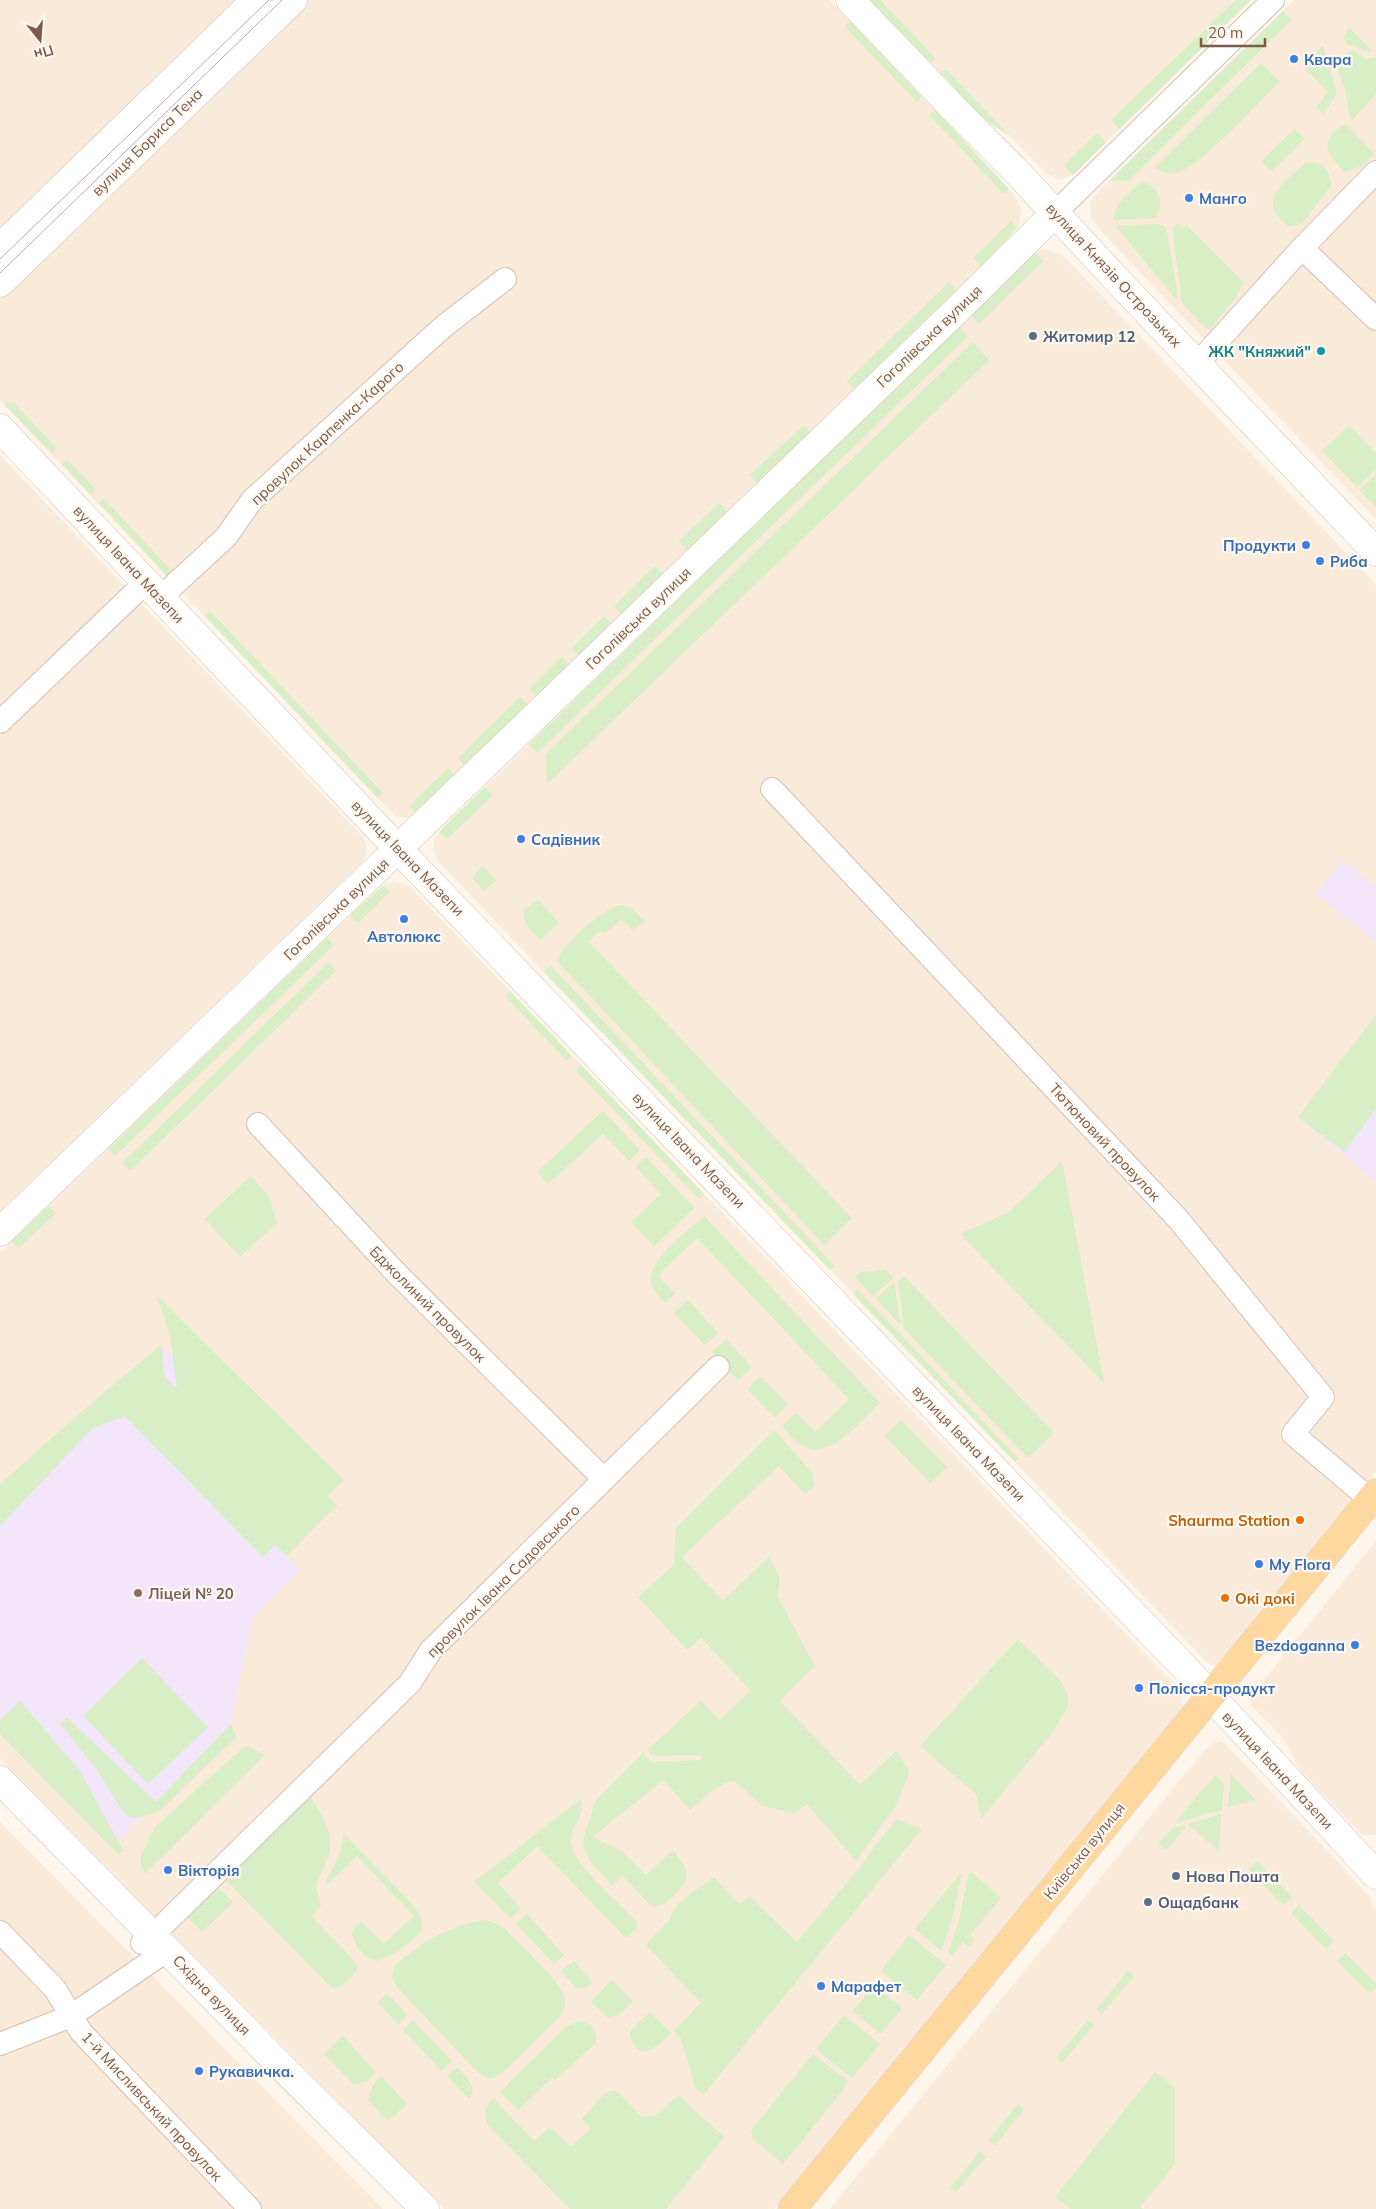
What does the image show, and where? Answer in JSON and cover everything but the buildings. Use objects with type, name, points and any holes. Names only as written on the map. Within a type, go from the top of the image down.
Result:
[{"type":"main road","name":"Київська вулиця","points":[[810,2209],[1374,1503]]},
{"type":"main road","name":"Київська вулиця","points":[[792,2209],[1216,1702]]},
{"type":"street","name":"вулиця Бориса Тена","points":[[0,248],[256,0]]},
{"type":"street","name":"вулиця Бориса Тена","points":[[0,283],[293,0]]},
{"type":"street","name":"вулиця Князів Острозьких","points":[[850,0],[1056,212],[1376,552]]},
{"type":"street","name":"Гоголівська вулиця","points":[[0,1232],[956,312],[1273,0]]},
{"type":"street","points":[[1197,364],[1302,248],[1376,172]]},
{"type":"street","points":[[1302,248],[1376,319]]},
{"type":"street","name":"провулок Карпенка-Карого","points":[[0,722],[153,590],[226,537],[252,500],[443,327],[505,279]]},
{"type":"street","name":"вулиця Івана Мазепи","points":[[0,428],[398,849],[559,1014],[1216,1702],[1376,1874]]},
{"type":"street","name":"Тютюновий провулок","points":[[772,788],[1178,1219],[1323,1397],[1293,1434],[1374,1503]]},
{"type":"street","name":"Бджолиний провулок","points":[[258,1124],[398,1274],[604,1479]]},
{"type":"street","name":"провулок Івана Садовського","points":[[0,2044],[72,2016],[150,1946],[410,1684],[431,1650],[718,1367]]},
{"type":"street","name":"Східна вулиця","points":[[0,1780],[150,1946],[404,2209]]},
{"type":"street","name":"Східна вулиця","points":[[0,1800],[425,2209]]},
{"type":"street","name":"1-й Мисливський провулок","points":[[0,1932],[55,1989],[81,2032],[250,2209]]},
{"type":"shaded area","points":[[0,0],[243,0],[0,235]]},
{"type":"shaded area","points":[[308,0],[830,0],[1000,179],[1016,197],[1021,209],[1019,225],[1009,238],[465,766],[413,815],[407,818],[397,817],[358,778],[0,400],[0,298]]},
{"type":"shaded area","points":[[870,0],[1251,0],[1073,175],[1061,180],[1047,174],[1009,135],[990,124]]},
{"type":"shaded area","points":[[1294,0],[1376,0],[1376,519],[1101,231],[1090,216],[1091,201],[1095,195]]},
{"type":"shaded area","points":[[1044,249],[1063,256],[1376,585],[1376,1471],[1218,1665],[1211,1665],[1204,1659],[439,862],[433,850],[434,840],[443,828],[1036,251]]},
{"type":"shaded area","points":[[0,455],[358,832],[365,841],[367,851],[362,863],[0,1211]]},
{"type":"shaded area","points":[[1343,860],[1376,887],[1376,943],[1315,893]]},
{"type":"shaded area","points":[[394,882],[410,886],[1171,1681],[1182,1700],[1180,1712],[774,2209],[444,2209],[0,1759],[0,1253],[350,916],[384,884]]},
{"type":"shaded area","points":[[1376,1015],[1376,1182],[1298,1117]]},
{"type":"shaded area","name":"Ліцей № 20","points":[[161,1345],[328,1514],[287,1556],[299,1570],[253,1616],[231,1724],[112,1848],[0,1733],[0,1484]]},
{"type":"shaded area","points":[[1376,1541],[1376,1835],[1362,1835],[1299,1769],[1284,1739],[1251,1705],[1249,1699]]},
{"type":"shaded area","points":[[1222,1741],[1339,1863],[1372,1900],[1372,1905],[1376,1909],[1376,2209],[830,2209],[1195,1762],[1212,1743]]},
{"type":"shaded area","points":[[0,1822],[369,2195],[383,2209],[0,2209]]},
{"type":"green space","points":[[870,0],[880,0],[936,59],[931,63]]},
{"type":"green space","points":[[1236,0],[1251,0],[1119,129],[1111,120]]},
{"type":"green space","points":[[1283,11],[1291,20],[1128,181],[1109,181]]},
{"type":"green space","points":[[850,21],[922,97],[917,102],[845,27]]},
{"type":"green space","points":[[1349,27],[1371,49],[1370,52],[1347,44],[1344,37]]},
{"type":"green space","points":[[1323,46],[1337,93],[1323,115],[1317,107],[1328,92],[1305,68],[1312,61],[1310,58]]},
{"type":"green space","points":[[1350,51],[1356,52],[1366,59],[1376,57],[1376,94],[1351,121],[1345,90],[1335,61]]},
{"type":"green space","points":[[1261,63],[1280,82],[1244,118],[1213,148],[1185,169],[1169,173],[1155,168]]},
{"type":"green space","points":[[946,69],[1009,135],[990,123],[965,99],[941,73]]},
{"type":"green space","points":[[935,110],[1009,189],[1004,194],[929,115]]},
{"type":"green space","points":[[1343,125],[1347,126],[1374,154],[1363,166],[1344,172],[1329,153],[1328,148],[1330,137]]},
{"type":"green space","points":[[1294,129],[1305,139],[1272,171],[1261,161]]},
{"type":"green space","points":[[1097,133],[1106,142],[1073,175],[1064,165]]},
{"type":"green space","points":[[1313,162],[1327,170],[1331,186],[1302,224],[1290,227],[1279,218],[1274,209],[1273,201],[1281,186],[1289,178],[1305,163]]},
{"type":"green space","points":[[1141,182],[1152,187],[1159,195],[1160,206],[1156,218],[1114,220],[1114,214],[1119,204]]},
{"type":"green space","points":[[1011,221],[1017,228],[981,266],[973,258]]},
{"type":"green space","points":[[1178,223],[1183,228],[1187,225],[1244,282],[1234,300],[1210,329],[1205,328],[1182,303],[1173,235],[1173,228]]},
{"type":"green space","points":[[1158,224],[1166,227],[1178,296],[1175,298],[1116,226]]},
{"type":"green space","points":[[1035,252],[1043,261],[979,324],[970,315]]},
{"type":"green space","points":[[949,282],[956,290],[854,389],[847,381]]},
{"type":"green space","points":[[959,326],[967,334],[966,338],[537,753],[529,744]]},
{"type":"green space","points":[[973,342],[989,360],[547,784],[546,754]]},
{"type":"green space","points":[[13,402],[57,448],[52,453],[4,404]]},
{"type":"green space","points":[[804,425],[810,432],[757,483],[750,475]]},
{"type":"green space","points":[[1349,425],[1376,453],[1376,469],[1357,487],[1322,451]]},
{"type":"green space","points":[[67,459],[96,490],[91,495],[62,464]]},
{"type":"green space","points":[[1376,475],[1376,507],[1359,490]]},
{"type":"green space","points":[[104,499],[173,572],[168,577],[99,503]]},
{"type":"green space","points":[[719,503],[727,512],[688,551],[679,541]]},
{"type":"green space","points":[[655,566],[663,574],[622,614],[614,606]]},
{"type":"green space","points":[[210,611],[383,793],[378,798],[205,616]]},
{"type":"green space","points":[[604,616],[612,624],[579,656],[572,648]]},
{"type":"green space","points":[[562,657],[570,665],[537,696],[530,689]]},
{"type":"green space","points":[[520,697],[528,705],[465,766],[458,758]]},
{"type":"green space","points":[[448,768],[455,775],[416,813],[409,806]]},
{"type":"green space","points":[[485,787],[493,795],[447,839],[439,832]]},
{"type":"green space","points":[[483,866],[496,880],[484,891],[472,877]]},
{"type":"green space","points":[[383,886],[390,892],[358,923],[350,916]]},
{"type":"green space","points":[[536,901],[539,901],[559,923],[540,940],[525,923],[524,911]]},
{"type":"green space","points":[[621,905],[632,908],[644,921],[633,931],[621,919],[606,933],[598,932],[589,942],[852,1218],[824,1245],[557,961],[567,945],[584,928],[604,913]]},
{"type":"green space","points":[[327,938],[334,945],[115,1156],[108,1149]]},
{"type":"green space","points":[[328,963],[336,971],[130,1171],[122,1163]]},
{"type":"green space","points":[[551,966],[835,1266],[830,1270],[544,972]]},
{"type":"green space","points":[[510,991],[572,1056],[567,1061],[505,996]]},
{"type":"green space","points":[[1376,1015],[1376,1109],[1344,1152],[1298,1117]]},
{"type":"green space","points":[[581,1065],[704,1194],[699,1199],[576,1071]]},
{"type":"green space","points":[[603,1111],[640,1150],[629,1161],[603,1134],[548,1184],[537,1172]]},
{"type":"green space","points":[[646,1157],[694,1208],[654,1246],[631,1222],[661,1194],[636,1167]]},
{"type":"green space","points":[[1062,1161],[1104,1383],[960,1234],[1009,1212]]},
{"type":"green space","points":[[251,1176],[268,1195],[277,1223],[240,1257],[205,1219]]},
{"type":"green space","points":[[49,1206],[56,1213],[18,1249],[12,1241]]},
{"type":"green space","points":[[704,1216],[880,1403],[856,1427],[836,1443],[815,1449],[805,1447],[782,1426],[796,1413],[815,1432],[849,1399],[697,1238],[661,1272],[660,1278],[675,1293],[665,1303],[653,1289],[651,1283],[652,1274],[662,1255],[679,1237]]},
{"type":"green space","points":[[886,1270],[893,1278],[873,1296],[855,1277],[861,1272]]},
{"type":"green space","points":[[904,1276],[1054,1433],[1028,1458],[904,1329],[898,1282]]},
{"type":"green space","points":[[894,1282],[901,1325],[876,1299]]},
{"type":"green space","points":[[858,1290],[1019,1459],[1015,1462],[853,1294]]},
{"type":"green space","points":[[157,1296],[344,1480],[327,1496],[338,1507],[328,1514],[287,1556],[275,1545],[263,1557],[125,1416],[93,1428],[0,1526],[0,1484],[161,1345],[165,1377],[177,1389],[170,1335]]},
{"type":"green space","points":[[688,1300],[718,1333],[705,1345],[674,1313]]},
{"type":"green space","points":[[726,1339],[752,1367],[738,1380],[712,1352]]},
{"type":"green space","points":[[761,1376],[788,1405],[775,1418],[747,1389]]},
{"type":"green space","points":[[901,1420],[947,1467],[930,1483],[885,1436]]},
{"type":"green space","points":[[774,1430],[813,1474],[814,1486],[805,1494],[779,1466],[682,1557],[723,1601],[769,1557],[778,1575],[777,1596],[815,1666],[780,1701],[860,1785],[896,1751],[910,1772],[895,1807],[856,1861],[807,1804],[795,1813],[762,1806],[740,1785],[730,1781],[713,1790],[690,1810],[664,1780],[592,1837],[623,1852],[646,1875],[673,1850],[685,1867],[687,1878],[672,1898],[662,1904],[651,1906],[623,1876],[612,1885],[589,1860],[583,1844],[596,1800],[643,1753],[652,1762],[701,1760],[701,1755],[653,1756],[647,1750],[701,1701],[719,1720],[751,1691],[701,1638],[687,1650],[638,1597],[674,1565],[676,1528]]},
{"type":"green space","points":[[1018,1639],[1061,1681],[1068,1697],[1067,1708],[1052,1733],[981,1819],[976,1794],[920,1746]]},
{"type":"green space","points":[[142,1658],[208,1727],[148,1784],[83,1716]]},
{"type":"green space","points":[[20,1701],[80,1771],[123,1850],[118,1854],[0,1734],[0,1720]]},
{"type":"green space","points":[[67,1718],[156,1802],[231,1724],[236,1737],[163,1808],[156,1813],[132,1818],[124,1813],[94,1766],[60,1724]]},
{"type":"green space","points":[[245,1746],[265,1755],[145,1874],[141,1863],[141,1856],[155,1827]]},
{"type":"green space","points":[[1231,1774],[1256,1800],[1228,1807]]},
{"type":"green space","points":[[1215,1775],[1224,1784],[1222,1810],[1175,1823]]},
{"type":"green space","points":[[309,1796],[327,1826],[330,1843],[330,1852],[317,1882],[317,1892],[321,1907],[311,1916],[350,1956],[358,1967],[349,1980],[334,1988],[223,1877]]},
{"type":"green space","points":[[581,1799],[580,1816],[572,1832],[571,1844],[580,1863],[589,1874],[638,1923],[636,1929],[626,1938],[537,1846],[498,1883],[521,1909],[511,1918],[474,1882]]},
{"type":"green space","points":[[1221,1814],[1219,1851],[1188,1824]]},
{"type":"green space","points":[[896,1819],[922,1829],[704,2094],[696,2090],[681,2039],[674,2031],[701,2003],[646,1945],[669,1920],[675,1908],[685,1898],[714,1877],[739,1904],[750,1897],[797,1942],[852,1877]]},
{"type":"green space","points":[[1184,1825],[1186,1827],[1166,1850],[1158,1844],[1172,1829]]},
{"type":"green space","points":[[343,1833],[413,1905],[421,1916],[422,1930],[406,1945],[378,1961],[372,1960],[356,1945],[352,1931],[362,1922],[384,1944],[414,1916],[357,1856],[328,1884],[326,1881],[340,1852]]},
{"type":"green space","points":[[1257,1861],[1292,1897],[1283,1905],[1248,1869]]},
{"type":"green space","points":[[969,1873],[972,1873],[1001,1898],[970,1935],[975,1939],[969,1947],[963,1942],[952,1956],[948,1952],[958,1925]]},
{"type":"green space","points":[[960,1874],[962,1874],[951,1924],[941,1951],[915,1929]]},
{"type":"green space","points":[[215,1884],[233,1902],[202,1932],[184,1914]]},
{"type":"green space","points":[[1299,1905],[1334,1941],[1326,1949],[1291,1913]]},
{"type":"green space","points":[[527,1914],[564,1955],[554,1964],[516,1924]]},
{"type":"green space","points":[[485,1920],[496,1923],[505,1929],[537,1961],[560,1988],[565,2001],[563,2011],[558,2019],[501,2074],[490,2079],[478,2073],[399,1989],[392,1978],[394,1967],[424,1943],[460,1926]]},
{"type":"green space","points":[[909,1935],[946,1965],[917,2000],[881,1971]]},
{"type":"green space","points":[[1346,1953],[1376,1983],[1376,1988],[1370,1994],[1337,1961]]},
{"type":"green space","points":[[574,1961],[593,1982],[586,1988],[576,1988],[561,1971]]},
{"type":"green space","points":[[1128,1971],[1134,1976],[1102,2014],[1096,2010]]},
{"type":"green space","points":[[612,1980],[633,2001],[619,2014],[608,2018],[591,2002]]},
{"type":"green space","points":[[874,1985],[902,2008],[881,2034],[853,2011]]},
{"type":"green space","points":[[387,1993],[408,2015],[398,2024],[377,2003]]},
{"type":"green space","points":[[650,2012],[671,2033],[655,2047],[644,2051],[634,2044],[630,2035],[631,2030]]},
{"type":"green space","points":[[844,2015],[880,2044],[852,2078],[816,2049]]},
{"type":"green space","points":[[413,2020],[452,2061],[442,2071],[403,2030]]},
{"type":"green space","points":[[1088,2020],[1094,2025],[1062,2063],[1056,2058]]},
{"type":"green space","points":[[580,2021],[591,2025],[596,2035],[596,2043],[555,2080],[552,2078],[518,2110],[500,2092],[567,2026]]},
{"type":"green space","points":[[343,2036],[376,2072],[368,2081],[354,2085],[324,2054]]},
{"type":"green space","points":[[813,2054],[849,2082],[783,2164],[753,2139],[751,2130]]},
{"type":"green space","points":[[457,2067],[472,2086],[472,2095],[469,2099],[447,2076]]},
{"type":"green space","points":[[1155,2072],[1175,2088],[1175,2164],[1140,2207],[1143,2209],[1071,2209],[1055,2197]]},
{"type":"green space","points":[[381,2076],[407,2104],[388,2121],[368,2100],[373,2085]]},
{"type":"green space","points":[[614,2090],[639,2115],[645,2117],[658,2114],[678,2095],[724,2137],[666,2209],[570,2209],[487,2124],[486,2110],[493,2098],[534,2141],[549,2128],[556,2132],[570,2146],[589,2130],[589,2127],[582,2119],[604,2094]]},
{"type":"green space","points":[[1018,2104],[1024,2109],[995,2146],[989,2140]]},
{"type":"green space","points":[[980,2151],[986,2157],[956,2192],[950,2188]]},
{"type":"tram line","points":[[0,259],[269,0]]},
{"type":"tram line","points":[[0,273],[282,0]]},
{"type":"place","name":"Квара","points":[[1294,59]]},
{"type":"place","name":"Манго","points":[[1189,198]]},
{"type":"place","name":"Житомир 12","points":[[1033,336]]},
{"type":"place","name":"ЖК \"Княжий\"","points":[[1321,351]]},
{"type":"place","name":"Продукти","points":[[1306,545]]},
{"type":"place","name":"Риба","points":[[1320,561]]},
{"type":"place","name":"Садівник","points":[[521,839]]},
{"type":"place","name":"Автолюкс","points":[[404,919]]},
{"type":"place","name":"Shaurma Station","points":[[1300,1520]]},
{"type":"place","name":"My Flora","points":[[1259,1564]]},
{"type":"place","name":"Ліцей № 20","points":[[138,1593]]},
{"type":"place","name":"Окі докі","points":[[1225,1598]]},
{"type":"place","name":"Bezdoganna","points":[[1355,1645]]},
{"type":"place","name":"Полісся-продукт","points":[[1139,1688]]},
{"type":"place","name":"Вікторія","points":[[168,1870]]},
{"type":"place","name":"Нова Пошта","points":[[1176,1876]]},
{"type":"place","name":"Ощадбанк","points":[[1148,1902]]},
{"type":"place","name":"Марафет","points":[[821,1986]]},
{"type":"place","name":"Рукавичка.","points":[[199,2071]]}]
